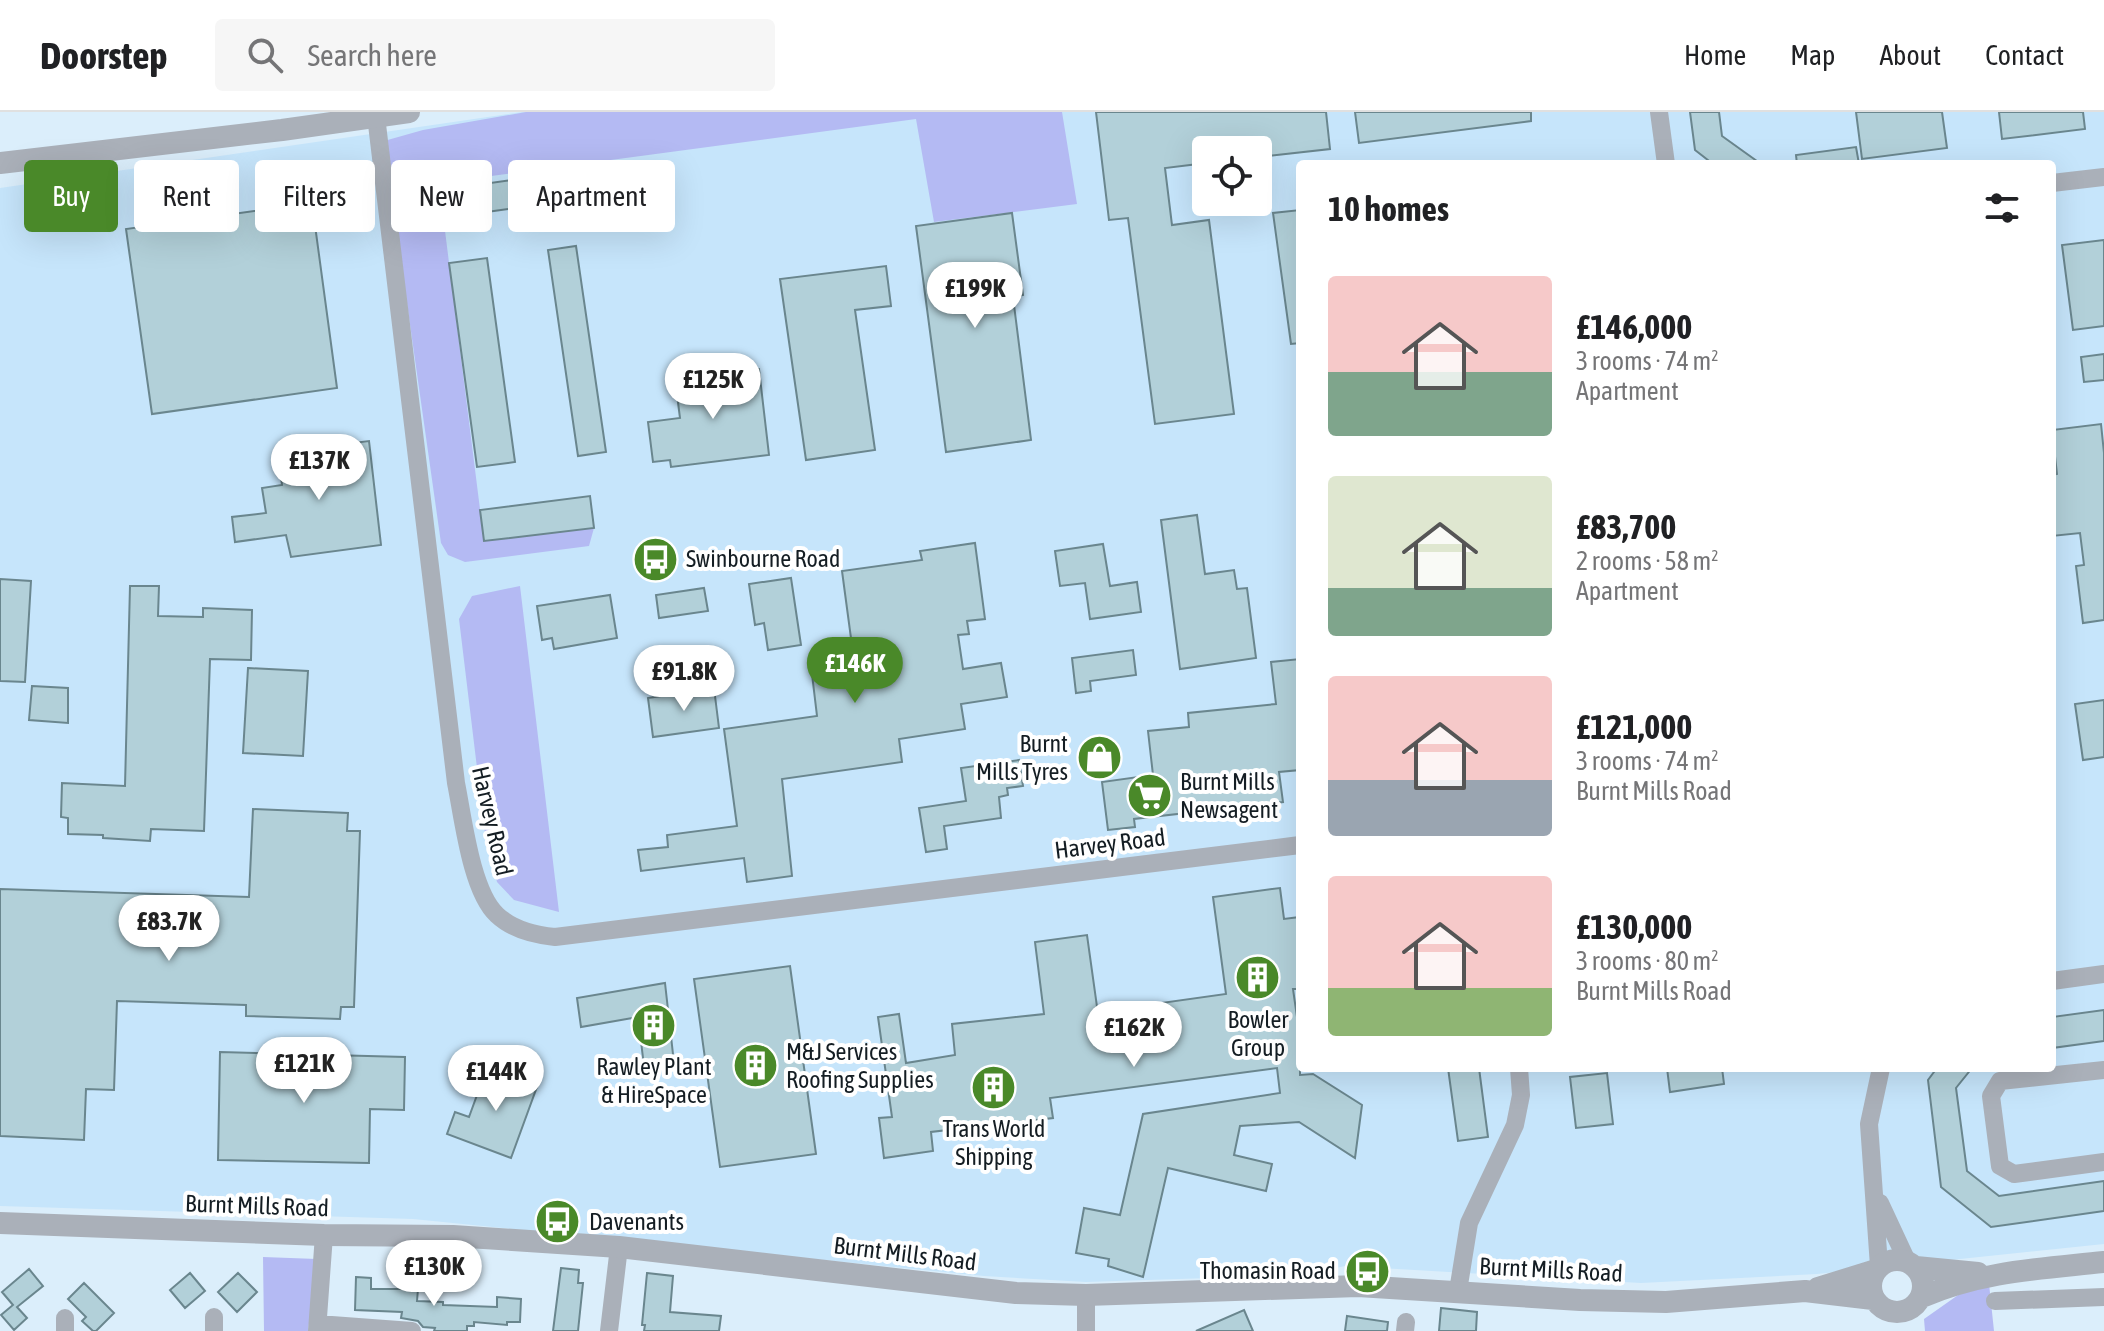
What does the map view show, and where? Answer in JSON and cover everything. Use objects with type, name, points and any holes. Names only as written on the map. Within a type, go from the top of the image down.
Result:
[{"type":"street","points":[[0,163],[409,112]]},
{"type":"street","points":[[1659,112],[1665,160]]},
{"type":"street","name":"Harvey Road","points":[[376,116],[456,783],[479,884],[495,914],[534,935],[555,937],[1296,845]]},
{"type":"street","points":[[2056,183],[2104,177]]},
{"type":"street","points":[[2056,980],[2104,974]]},
{"type":"street","points":[[2104,1070],[2000,1081],[1991,1096],[2000,1166],[2014,1174],[2104,1162]]},
{"type":"street","points":[[1458,1291],[1469,1223],[1515,1125],[1521,1095],[1519,1072]]},
{"type":"street","points":[[1880,1072],[1869,1124],[1876,1193],[1878,1268],[1871,1284],[1893,1331]]},
{"type":"street","points":[[1876,1193],[1912,1264],[1923,1277],[1917,1331]]},
{"type":"street","name":"Burnt Mills Road","points":[[0,1223],[324,1235],[453,1236],[619,1247],[965,1288],[1086,1295],[1358,1286],[1580,1300],[1666,1302],[1805,1291],[1878,1268]]},
{"type":"street","points":[[324,1235],[317,1328],[412,1331]]},
{"type":"street","points":[[609,1331],[619,1247]]},
{"type":"street","points":[[1878,1268],[1896,1259],[1988,1274]]},
{"type":"street","points":[[1878,1304],[1900,1313],[1911,1310],[1920,1300],[1947,1286],[1988,1274],[2104,1262]]},
{"type":"street","name":"Burnt Mills Road","points":[[1805,1291],[1878,1304]]},
{"type":"street","points":[[1086,1295],[1086,1331]]},
{"type":"street","points":[[1995,1301],[2104,1297]]},
{"type":"shaded area","points":[[522,112],[2104,112],[2104,1244],[1817,1274],[1641,1283],[1345,1266],[1303,1275],[1086,1282],[984,1276],[413,1219],[0,1206],[0,188],[24,185],[24,232],[118,232],[118,171],[134,168],[134,232],[239,232],[239,160],[192,160]]},
{"type":"shaded area","points":[[526,112],[1062,112],[1077,204],[934,222],[916,119],[610,160],[508,160],[508,174],[492,176],[492,160],[391,160],[391,190],[384,141],[423,130]]},
{"type":"shaded area","points":[[397,232],[445,232],[484,541],[594,528],[589,546],[465,562],[448,555],[441,543]]},
{"type":"shaded area","points":[[520,586],[559,912],[514,900],[497,882],[485,834],[459,619],[472,596]]},
{"type":"shaded area","points":[[263,1257],[317,1259],[308,1331],[264,1331]]},
{"type":"shaded area","points":[[1988,1274],[1994,1331],[1925,1331],[1924,1319]]},
{"type":"building","points":[[1096,112],[1326,112],[1330,149],[1272,155],[1272,136],[1192,136],[1192,165],[1165,168],[1172,225],[1209,220],[1234,414],[1155,424],[1128,218],[1109,220]]},
{"type":"building","points":[[1355,112],[1531,112],[1531,121],[1359,143]]},
{"type":"building","points":[[1690,112],[1719,112],[1722,136],[1755,160],[1708,160],[1695,150]]},
{"type":"building","points":[[1856,112],[1942,112],[1947,148],[1862,159]]},
{"type":"building","points":[[1999,112],[2083,112],[2085,129],[2002,139]]},
{"type":"building","points":[[1856,147],[1858,160],[1797,160],[1796,155]]},
{"type":"building","points":[[508,180],[508,209],[492,211],[492,183]]},
{"type":"building","points":[[1296,210],[1296,343],[1291,344],[1273,213]]},
{"type":"building","points":[[255,211],[255,232],[316,232],[337,388],[152,414],[126,229],[134,228],[134,232],[239,232],[239,213]]},
{"type":"building","points":[[1012,213],[1023,295],[1013,297],[1031,440],[946,452],[916,226]]},
{"type":"building","points":[[2104,240],[2104,326],[2073,330],[2062,245]]},
{"type":"building","points":[[576,246],[606,452],[578,456],[548,250]]},
{"type":"building","points":[[487,258],[515,462],[477,467],[449,263]]},
{"type":"building","points":[[886,266],[891,306],[855,310],[875,450],[806,460],[780,279]]},
{"type":"building","points":[[2104,354],[2104,380],[2084,382],[2081,357]]},
{"type":"building","points":[[759,369],[769,455],[671,467],[670,460],[653,462],[648,422],[680,418],[675,379]]},
{"type":"building","points":[[2101,424],[2104,453],[2104,620],[2083,623],[2076,566],[2084,565],[2080,533],[2056,536],[2056,430]]},
{"type":"building","points":[[369,441],[381,545],[291,557],[286,535],[235,542],[232,517],[266,513],[262,488],[282,485],[278,452]]},
{"type":"building","points":[[590,496],[594,528],[484,541],[480,510]]},
{"type":"building","points":[[1197,515],[1205,574],[1234,570],[1237,589],[1247,588],[1256,658],[1180,669],[1161,520]]},
{"type":"building","points":[[975,543],[985,619],[967,621],[969,634],[958,635],[963,669],[1001,663],[1007,697],[961,704],[965,729],[899,739],[902,762],[782,779],[792,876],[747,882],[744,858],[641,871],[638,850],[668,847],[667,835],[737,826],[724,729],[817,716],[812,674],[855,668],[842,571],[922,560],[920,551]]},
{"type":"building","points":[[1103,544],[1110,586],[1137,582],[1141,612],[1090,619],[1085,583],[1060,586],[1055,551]]},
{"type":"building","points":[[791,578],[801,645],[768,650],[764,623],[755,625],[749,584]]},
{"type":"building","points":[[0,579],[31,581],[25,682],[0,681]]},
{"type":"building","points":[[130,586],[159,586],[158,616],[203,617],[203,608],[252,610],[251,660],[210,659],[204,831],[151,829],[150,841],[103,838],[103,835],[68,834],[68,818],[61,817],[62,783],[125,786]]},
{"type":"building","points":[[704,588],[708,611],[659,618],[656,595]]},
{"type":"building","points":[[610,595],[617,638],[554,649],[552,638],[542,640],[537,606]]},
{"type":"building","points":[[1133,650],[1136,675],[1090,681],[1091,691],[1076,693],[1072,658]]},
{"type":"building","points":[[1296,659],[1296,770],[1279,772],[1283,802],[1134,819],[1135,827],[1108,830],[1102,782],[1153,775],[1148,731],[1189,727],[1188,713],[1276,704],[1271,662]]},
{"type":"building","points":[[248,668],[308,671],[303,756],[243,753]]},
{"type":"building","points":[[32,686],[68,688],[68,723],[29,720]]},
{"type":"building","points":[[714,688],[719,728],[653,737],[648,698]]},
{"type":"building","points":[[2104,700],[2104,757],[2083,760],[2075,704]]},
{"type":"building","name":"Burnt Mills Tyres","points":[[1107,741],[1111,773],[1090,775],[1086,744]]},
{"type":"building","points":[[1019,760],[1023,786],[1007,788],[1008,795],[999,797],[1001,818],[944,826],[947,849],[926,852],[919,808],[966,801],[961,768]]},
{"type":"building","points":[[253,809],[348,813],[347,831],[360,831],[354,1007],[341,1007],[340,1019],[246,1016],[246,1005],[117,1001],[114,1090],[86,1089],[84,1140],[0,1136],[0,889],[249,897]]},
{"type":"building","points":[[1280,888],[1284,919],[1296,918],[1296,989],[1293,989],[1296,1072],[1300,1075],[1313,1074],[1362,1105],[1355,1158],[1299,1122],[1240,1126],[1234,1155],[1272,1164],[1266,1191],[1168,1168],[1143,1277],[1108,1266],[1109,1259],[1076,1253],[1084,1208],[1120,1215],[1143,1114],[1280,1093],[1277,1068],[1050,1098],[1053,1118],[931,1132],[933,1151],[884,1158],[879,1118],[892,1117],[878,1017],[899,1014],[906,1063],[955,1055],[952,1024],[1044,1014],[1035,942],[1087,935],[1099,1021],[1162,1012],[1161,1003],[1226,994],[1213,897]]},
{"type":"building","name":"M&J Services Roofing Supplies","points":[[790,966],[816,1154],[720,1167],[694,979]]},
{"type":"building","points":[[665,983],[674,1063],[644,1066],[638,1017],[581,1027],[577,998]]},
{"type":"building","points":[[2104,1010],[2104,1041],[2056,1047],[2056,1016]]},
{"type":"building","points":[[220,1052],[405,1057],[404,1110],[370,1109],[369,1163],[218,1160]]},
{"type":"building","points":[[488,1065],[538,1084],[511,1158],[447,1134],[455,1112],[469,1117]]},
{"type":"building","points":[[1449,1072],[1480,1072],[1488,1137],[1458,1141]]},
{"type":"building","points":[[1668,1072],[1722,1072],[1724,1084],[1670,1092]]},
{"type":"building","points":[[1934,1072],[1969,1072],[1956,1088],[1967,1171],[1999,1196],[2104,1181],[2104,1211],[1991,1227],[1941,1187],[1928,1080]]},
{"type":"building","points":[[1607,1073],[1613,1124],[1576,1128],[1570,1077]]},
{"type":"building","points":[[561,1268],[579,1270],[578,1283],[583,1283],[578,1331],[553,1331]]},
{"type":"building","points":[[29,1269],[43,1286],[17,1307],[27,1318],[14,1330],[1,1315],[13,1305],[2,1292]]},
{"type":"building","points":[[190,1273],[205,1291],[185,1308],[170,1290]]},
{"type":"building","points":[[238,1273],[257,1292],[237,1312],[218,1292]]},
{"type":"building","points":[[647,1273],[673,1276],[670,1312],[721,1316],[719,1331],[644,1331]]},
{"type":"building","points":[[356,1277],[371,1278],[371,1289],[418,1289],[417,1301],[443,1302],[443,1305],[497,1307],[497,1297],[521,1299],[520,1322],[507,1322],[507,1325],[474,1322],[474,1326],[467,1326],[467,1331],[434,1331],[435,1328],[423,1327],[418,1321],[401,1318],[402,1312],[355,1310]]},
{"type":"building","points":[[84,1283],[114,1313],[96,1331],[82,1321],[86,1317],[68,1299]]},
{"type":"building","points":[[1441,1308],[1477,1312],[1476,1331],[1439,1331]]},
{"type":"building","points":[[1244,1310],[1253,1331],[1196,1331]]},
{"type":"building","points":[[1347,1316],[1388,1322],[1387,1331],[1345,1331]]},
{"type":"place","name":"Swinbourne Road","points":[[655,559]]},
{"type":"place","name":"Burnt Mills Tyres","points":[[1099,758]]},
{"type":"place","name":"Burnt Mills Newsagent","points":[[1149,796]]},
{"type":"place","name":"Bowler Group","points":[[1258,978]]},
{"type":"place","name":"Rawley Plant & HireSpace","points":[[654,1025]]},
{"type":"place","name":"M&J Services Roofing Supplies","points":[[755,1066]]},
{"type":"place","name":"Trans World Shipping","points":[[994,1087]]},
{"type":"place","name":"Davenants","points":[[558,1222]]},
{"type":"place","name":"Thomasin Road","points":[[1367,1271]]}]
